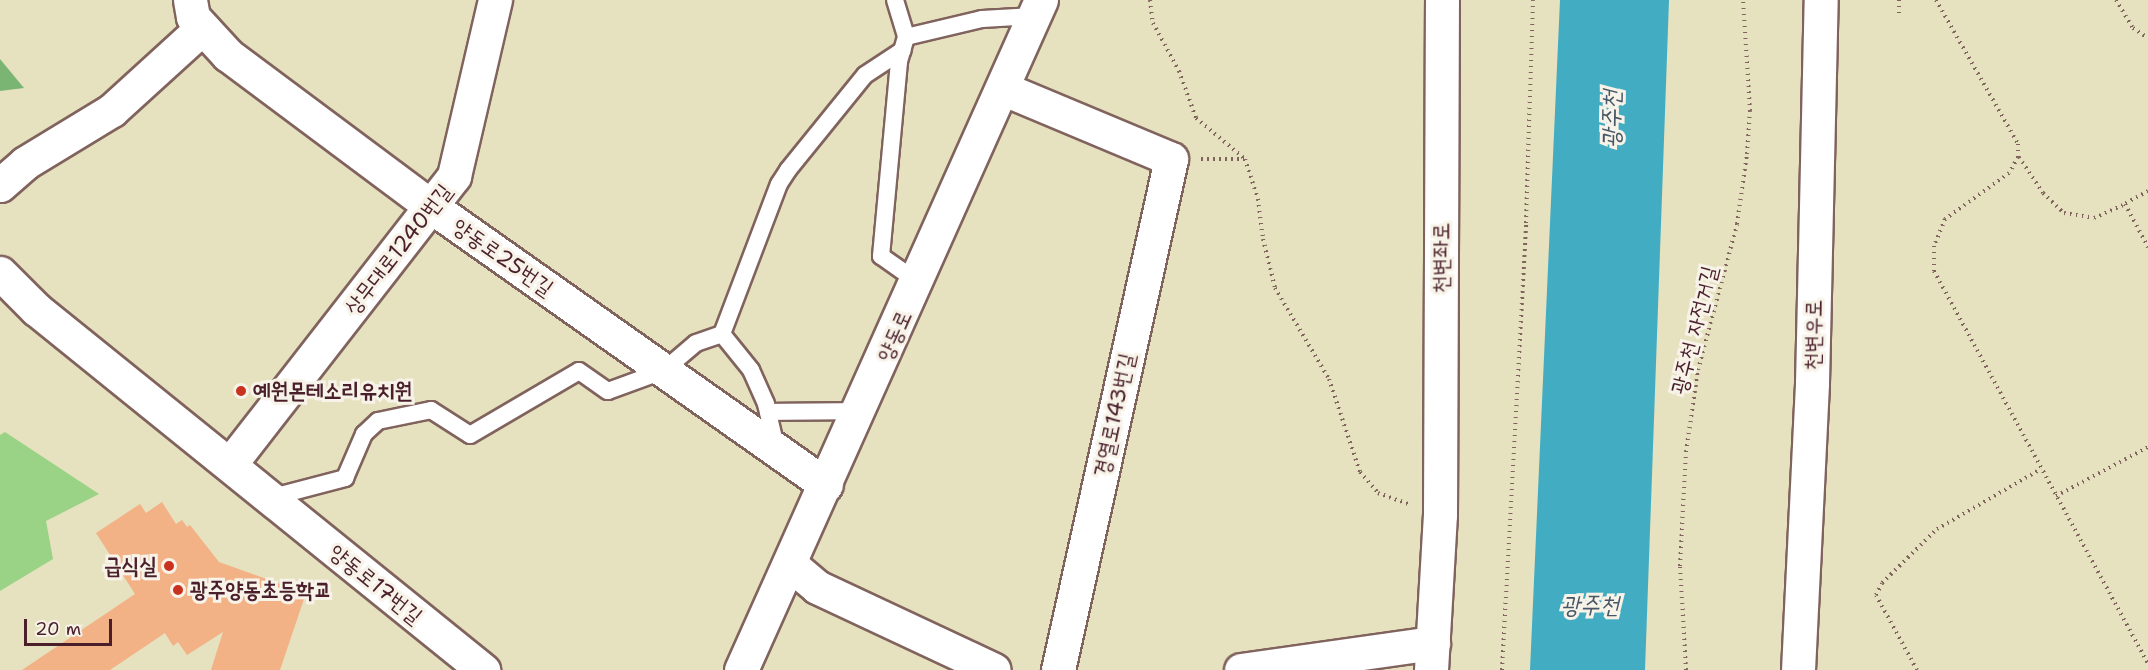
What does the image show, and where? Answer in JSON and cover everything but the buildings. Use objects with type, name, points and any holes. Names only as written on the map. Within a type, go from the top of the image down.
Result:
[{"type":"street","name":"상무대로1240번길","points":[[230,464],[454,176],[495,0]]},
{"type":"street","name":"천변좌로","points":[[1432,656],[1440,515],[1442,0]]},
{"type":"street","name":"천변우로","points":[[1798,670],[1812,383],[1821,0]]},
{"type":"street","name":"양동로","points":[[741,670],[791,565],[918,282],[1038,8]]},
{"type":"street","name":"양동로25번길","points":[[196,14],[228,55],[432,207],[826,485]]},
{"type":"street","points":[[0,184],[25,163],[112,110],[196,14]]},
{"type":"street","points":[[1004,89],[1171,159]]},
{"type":"street","name":"경열로143번길","points":[[1058,670],[1171,159]]},
{"type":"street","name":"양동로17번길","points":[[0,273],[36,309],[483,670]]},
{"type":"street","points":[[791,565],[817,587],[994,670]]},
{"type":"street","points":[[1241,670],[1432,656]]},
{"type":"lane","points":[[895,0],[904,43],[881,256],[918,282]]},
{"type":"lane","points":[[722,334],[778,184],[866,75],[904,43],[982,19],[1038,8]]},
{"type":"lane","points":[[270,498],[345,478],[364,434],[378,421],[431,410],[470,435],[579,371],[608,391],[663,371],[696,343],[722,334]]},
{"type":"lane","points":[[722,334],[751,370],[768,412],[776,449]]},
{"type":"lane","points":[[768,412],[860,411]]},
{"type":"path","points":[[1149,0],[1153,23],[1179,71],[1196,118],[1245,159],[1258,199],[1263,239],[1275,288],[1329,379],[1360,472],[1378,493],[1440,515]]},
{"type":"path","points":[[1502,670],[1526,224],[1533,0]]},
{"type":"path","name":"광주천 자전거길","points":[[1686,670],[1680,566],[1686,452],[1698,370],[1737,224],[1747,154],[1750,111],[1743,0]]},
{"type":"path","points":[[1899,0],[1899,14]]},
{"type":"path","points":[[1936,0],[2018,144],[2018,156],[2009,173],[1945,219],[1931,259],[1942,287],[2148,664]]},
{"type":"path","points":[[2116,0],[2133,28],[2148,38]]},
{"type":"path","points":[[2018,156],[2043,193],[2064,213],[2094,218],[2148,191]]},
{"type":"path","points":[[1171,159],[1245,159]]},
{"type":"path","points":[[2125,204],[2148,247]]},
{"type":"path","points":[[2056,496],[2148,447]]},
{"type":"path","points":[[1917,670],[1876,595],[1882,583],[1937,529],[2042,469]]},
{"type":"green space","points":[[0,59],[24,88],[0,91]]},
{"type":"green space","points":[[5,432],[99,494],[46,521],[53,559],[0,591],[0,435]]},
{"type":"water","name":"광주천","points":[[1560,0],[1669,0],[1645,670],[1530,670]]},
{"type":"place","name":"예원몬테소리유치원","points":[[241,391]]},
{"type":"place","name":"급식실","points":[[169,566]]},
{"type":"place","name":"광주양동초등학교","points":[[178,590]]}]
